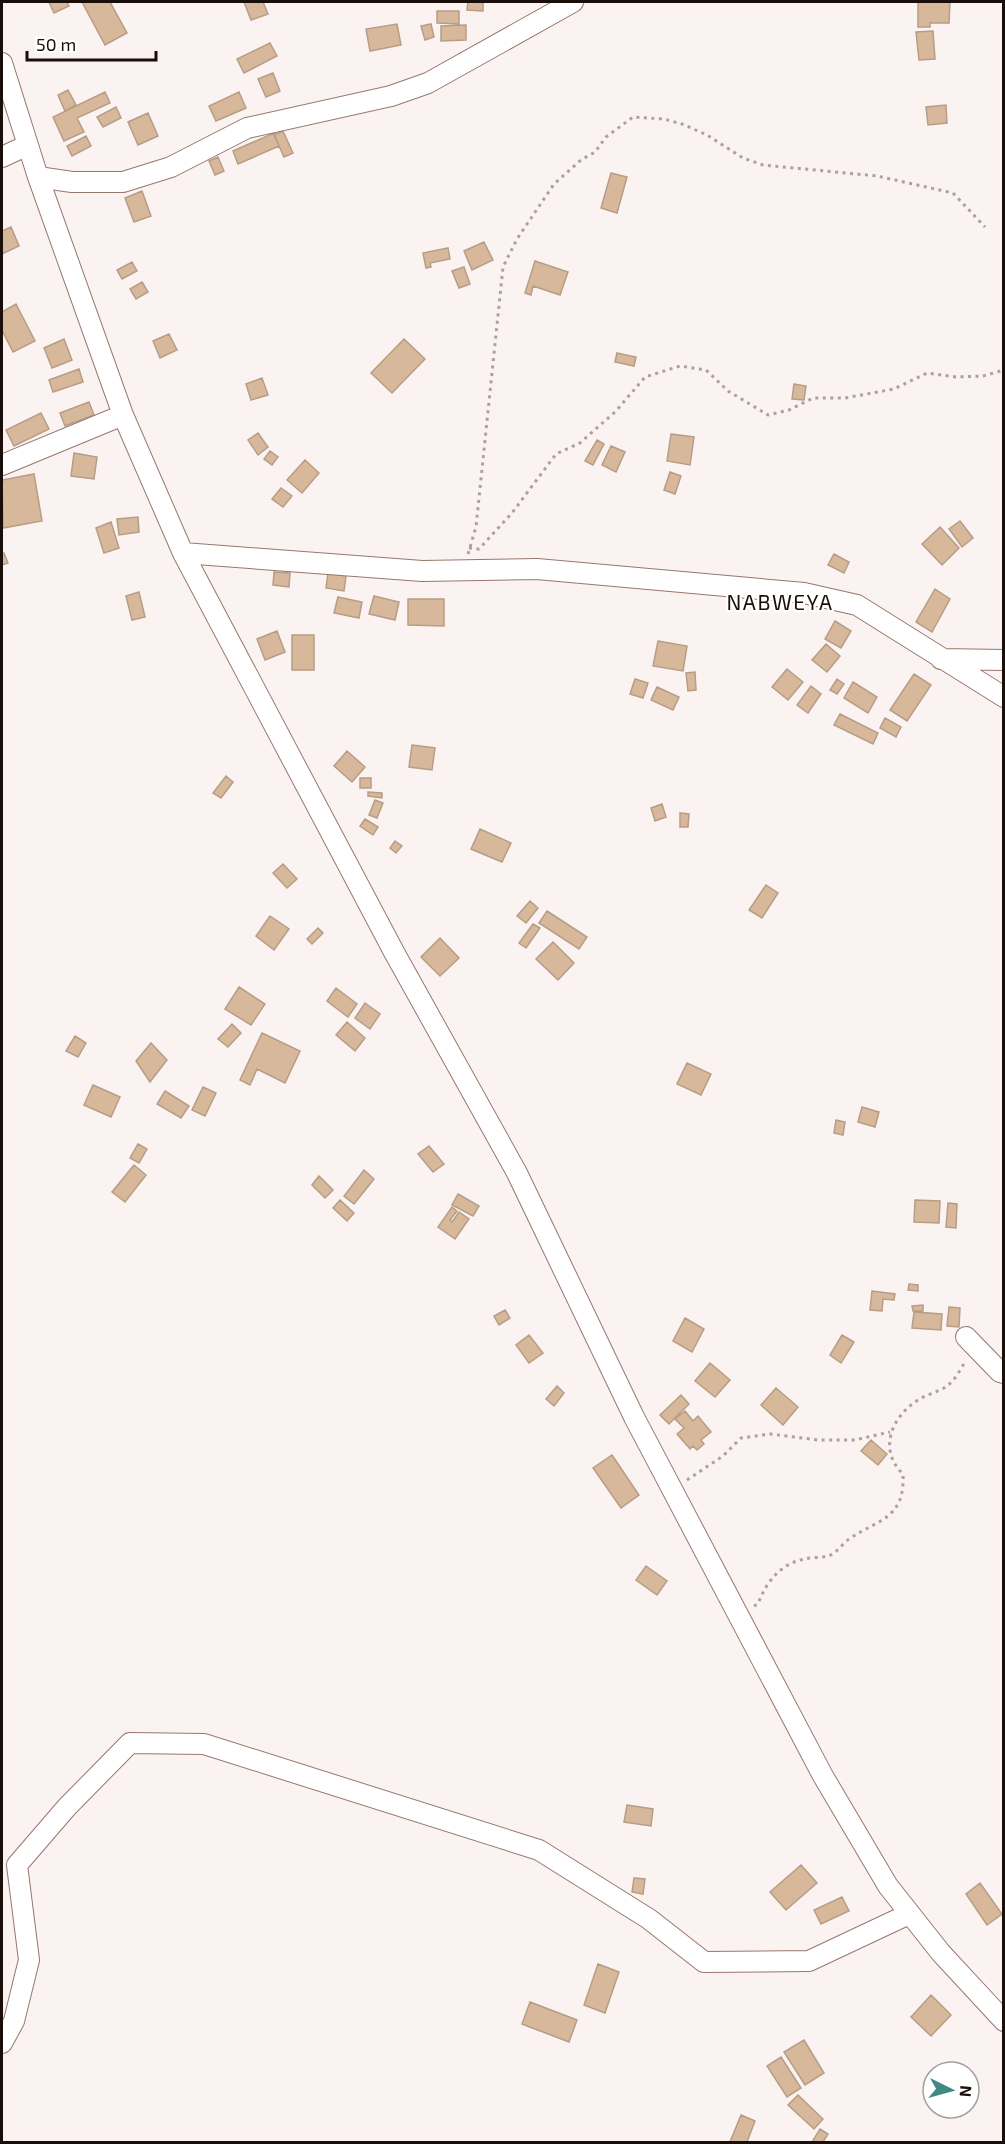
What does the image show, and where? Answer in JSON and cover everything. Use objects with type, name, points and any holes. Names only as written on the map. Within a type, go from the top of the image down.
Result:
[{"type":"street","points":[[38,177],[72,182],[123,182],[171,166],[247,128],[391,96],[428,83],[573,2]]},
{"type":"street","points":[[2,63],[38,177],[123,415],[183,553],[394,952],[517,1173],[611,1372],[823,1776],[870,1858],[909,1914],[1004,2021]]},
{"type":"street","points":[[2,157],[28,146]]},
{"type":"street","points":[[2,465],[123,415]]},
{"type":"street","points":[[183,553],[422,571],[537,569],[804,593],[857,605],[1004,697]]},
{"type":"street","points":[[941,659],[1004,660]]},
{"type":"street","points":[[966,1337],[1000,1372],[1004,1373]]},
{"type":"street","points":[[2,2043],[14,2021],[30,1960],[16,1865],[66,1807],[130,1743],[204,1744],[420,1815],[539,1850],[649,1919],[704,1962],[809,1961],[909,1914]]},
{"type":"path","points":[[463,570],[476,527],[504,267],[517,239],[554,184],[581,160],[595,152],[606,137],[622,123],[633,117],[664,118],[707,135],[743,158],[763,165],[877,176],[953,193],[985,227]]},
{"type":"path","points":[[470,548],[479,549],[556,454],[580,443],[616,411],[645,377],[666,368],[680,366],[706,370],[728,391],[768,415],[789,410],[813,398],[845,398],[894,389],[927,373],[956,377],[994,374],[1004,370]]},
{"type":"path","points":[[751,1608],[758,1604],[763,1590],[784,1565],[804,1559],[830,1556],[849,1539],[881,1523],[893,1512],[904,1491],[903,1474],[893,1464],[888,1446],[890,1432],[917,1400],[948,1385],[954,1378],[965,1363],[966,1337]]},
{"type":"path","points":[[673,1490],[723,1456],[741,1438],[771,1434],[818,1440],[855,1440],[890,1432]]},
{"type":"building","points":[[49,2],[67,2],[69,6],[54,13]]},
{"type":"building","points":[[82,2],[110,2],[127,33],[105,45]]},
{"type":"building","points":[[244,2],[263,2],[268,14],[251,20]]},
{"type":"building","points":[[468,2],[483,2],[483,11],[467,10]]},
{"type":"building","points":[[918,2],[950,2],[949,23],[930,23],[930,27],[918,27]]},
{"type":"building","points":[[437,11],[459,11],[459,24],[437,23]]},
{"type":"building","points":[[397,24],[401,45],[370,51],[366,29]]},
{"type":"building","points":[[431,24],[434,37],[425,40],[421,26]]},
{"type":"building","points":[[466,25],[466,40],[441,41],[441,26]]},
{"type":"building","points":[[933,31],[935,59],[919,60],[916,32]]},
{"type":"building","points":[[270,43],[277,56],[244,73],[237,59]]},
{"type":"building","points":[[273,73],[280,91],[266,97],[258,79]]},
{"type":"building","points":[[68,90],[76,105],[65,111],[58,95]]},
{"type":"building","points":[[105,92],[110,103],[77,118],[84,132],[64,141],[53,117]]},
{"type":"building","points":[[239,92],[246,108],[216,121],[209,106]]},
{"type":"building","points":[[946,105],[947,123],[928,125],[926,107]]},
{"type":"building","points":[[116,107],[121,118],[103,127],[97,117]]},
{"type":"building","points":[[148,113],[158,136],[138,145],[128,122]]},
{"type":"building","points":[[283,131],[293,153],[284,157],[274,135]]},
{"type":"building","points":[[274,133],[279,146],[238,164],[233,151]]},
{"type":"building","points":[[86,136],[91,146],[72,156],[67,146]]},
{"type":"building","points":[[218,157],[224,171],[215,175],[209,161]]},
{"type":"building","points":[[611,173],[627,177],[617,213],[601,208]]},
{"type":"building","points":[[142,191],[151,216],[134,222],[125,198]]},
{"type":"building","points":[[11,227],[19,246],[2,254],[2,231]]},
{"type":"building","points":[[484,242],[493,260],[472,270],[464,251]]},
{"type":"building","points":[[448,248],[450,259],[430,263],[431,267],[426,268],[423,253]]},
{"type":"building","points":[[535,261],[568,272],[560,295],[533,286],[531,295],[525,293]]},
{"type":"building","points":[[132,262],[137,271],[122,279],[117,270]]},
{"type":"building","points":[[464,267],[470,284],[459,288],[452,271]]},
{"type":"building","points":[[142,282],[148,292],[136,299],[130,289]]},
{"type":"building","points":[[16,304],[35,341],[13,352],[2,330],[2,312]]},
{"type":"building","points":[[169,334],[177,350],[160,358],[153,341]]},
{"type":"building","points":[[64,339],[72,360],[52,368],[44,348]]},
{"type":"building","points":[[404,339],[425,359],[392,393],[371,373]]},
{"type":"building","points":[[617,353],[636,357],[634,366],[615,362]]},
{"type":"building","points":[[79,369],[83,382],[53,392],[49,380]]},
{"type":"building","points":[[262,378],[268,395],[251,400],[246,384]]},
{"type":"building","points":[[794,384],[806,386],[804,400],[792,399]]},
{"type":"building","points":[[89,402],[94,415],[65,426],[60,413]]},
{"type":"building","points":[[41,413],[49,429],[14,446],[6,430]]},
{"type":"building","points":[[258,433],[268,447],[258,455],[248,440]]},
{"type":"building","points":[[671,434],[694,437],[690,465],[667,461]]},
{"type":"building","points":[[597,440],[604,444],[593,465],[585,461]]},
{"type":"building","points":[[611,446],[625,452],[616,472],[602,465]]},
{"type":"building","points":[[270,451],[278,457],[272,465],[264,459]]},
{"type":"building","points":[[74,453],[97,457],[94,479],[71,476]]},
{"type":"building","points":[[305,460],[319,473],[302,493],[287,480]]},
{"type":"building","points":[[670,472],[681,476],[675,494],[664,490]]},
{"type":"building","points":[[34,474],[42,521],[3,528],[2,480]]},
{"type":"building","points":[[281,488],[292,496],[283,507],[272,499]]},
{"type":"building","points":[[138,517],[139,532],[119,535],[117,519]]},
{"type":"building","points":[[960,521],[973,538],[962,547],[949,529]]},
{"type":"building","points":[[111,522],[119,548],[104,553],[96,528]]},
{"type":"building","points":[[940,527],[959,548],[942,565],[922,544]]},
{"type":"building","points":[[4,553],[8,563],[2,565],[2,554]]},
{"type":"building","points":[[834,554],[849,562],[844,573],[828,565]]},
{"type":"building","points":[[274,572],[290,573],[289,587],[273,585]]},
{"type":"building","points":[[328,573],[346,576],[344,591],[326,588]]},
{"type":"building","points":[[935,589],[950,599],[932,632],[916,622]]},
{"type":"building","points":[[139,592],[145,617],[132,620],[126,596]]},
{"type":"building","points":[[374,596],[399,602],[395,620],[369,614]]},
{"type":"building","points":[[338,597],[362,602],[359,618],[334,613]]},
{"type":"building","points":[[408,599],[444,599],[444,626],[408,625]]},
{"type":"building","points":[[835,621],[851,631],[841,648],[825,639]]},
{"type":"building","points":[[277,631],[285,652],[265,660],[257,639]]},
{"type":"building","points":[[292,635],[314,635],[314,670],[292,670]]},
{"type":"building","points":[[658,641],[687,646],[683,671],[653,666]]},
{"type":"building","points":[[826,644],[840,656],[827,672],[812,660]]},
{"type":"building","points":[[787,669],[803,682],[788,700],[772,687]]},
{"type":"building","points":[[695,672],[696,690],[688,691],[686,673]]},
{"type":"building","points":[[914,674],[931,685],[907,721],[890,710]]},
{"type":"building","points":[[635,679],[648,683],[643,698],[630,694]]},
{"type":"building","points":[[837,679],[844,684],[837,694],[830,690]]},
{"type":"building","points":[[853,682],[877,697],[868,713],[844,698]]},
{"type":"building","points":[[811,686],[821,694],[808,713],[797,705]]},
{"type":"building","points":[[657,687],[679,697],[673,710],[651,700]]},
{"type":"building","points":[[840,714],[878,733],[873,744],[834,725]]},
{"type":"building","points":[[885,718],[901,727],[896,737],[880,728]]},
{"type":"building","points":[[412,745],[435,748],[432,770],[409,767]]},
{"type":"building","points":[[347,751],[365,767],[352,782],[334,766]]},
{"type":"building","points":[[226,776],[233,782],[221,798],[213,793]]},
{"type":"building","points":[[360,778],[371,778],[371,788],[360,788]]},
{"type":"building","points":[[368,792],[382,793],[382,798],[368,796]]},
{"type":"building","points":[[375,800],[383,803],[377,818],[369,815]]},
{"type":"building","points":[[662,804],[666,817],[655,821],[651,808]]},
{"type":"building","points":[[680,813],[689,814],[688,827],[680,827]]},
{"type":"building","points":[[365,819],[378,827],[373,835],[360,826]]},
{"type":"building","points":[[480,829],[511,843],[502,862],[471,849]]},
{"type":"building","points":[[395,841],[402,846],[396,853],[390,848]]},
{"type":"building","points":[[283,864],[297,879],[287,888],[273,873]]},
{"type":"building","points":[[766,885],[778,893],[762,918],[749,910]]},
{"type":"building","points":[[530,901],[538,908],[526,923],[517,916]]},
{"type":"building","points":[[547,911],[587,937],[579,949],[539,923]]},
{"type":"building","points":[[270,916],[289,929],[274,950],[256,936]]},
{"type":"building","points":[[533,924],[540,928],[526,948],[519,943]]},
{"type":"building","points":[[318,928],[323,933],[312,944],[307,939]]},
{"type":"building","points":[[440,938],[459,958],[440,976],[421,957]]},
{"type":"building","points":[[553,942],[574,963],[558,980],[536,959]]},
{"type":"building","points":[[239,987],[265,1004],[251,1025],[225,1009]]},
{"type":"building","points":[[336,988],[357,1004],[348,1017],[327,1001]]},
{"type":"building","points":[[365,1003],[380,1014],[370,1029],[355,1018]]},
{"type":"building","points":[[347,1022],[365,1038],[355,1051],[336,1035]]},
{"type":"building","points":[[232,1024],[241,1033],[228,1047],[218,1039]]},
{"type":"building","points":[[262,1033],[300,1051],[285,1083],[257,1069],[250,1085],[240,1080]]},
{"type":"building","points":[[75,1036],[86,1043],[78,1057],[66,1051]]},
{"type":"building","points":[[151,1043],[167,1060],[150,1082],[136,1061]]},
{"type":"building","points":[[687,1063],[711,1074],[701,1095],[677,1084]]},
{"type":"building","points":[[93,1085],[120,1097],[111,1117],[84,1105]]},
{"type":"building","points":[[203,1087],[216,1093],[205,1116],[192,1110]]},
{"type":"building","points":[[165,1091],[189,1106],[181,1118],[157,1104]]},
{"type":"building","points":[[862,1107],[879,1112],[875,1127],[858,1122]]},
{"type":"building","points":[[836,1120],[845,1122],[843,1135],[834,1133]]},
{"type":"building","points":[[138,1144],[147,1149],[139,1163],[130,1158]]},
{"type":"building","points":[[429,1146],[444,1164],[433,1172],[418,1154]]},
{"type":"building","points":[[134,1165],[146,1175],[125,1202],[112,1192]]},
{"type":"building","points":[[364,1170],[374,1179],[354,1204],[344,1196]]},
{"type":"building","points":[[319,1176],[333,1190],[325,1198],[312,1185]]},
{"type":"building","points":[[458,1194],[479,1206],[473,1216],[452,1205]]},
{"type":"building","points":[[340,1200],[354,1213],[347,1221],[333,1208]]},
{"type":"building","points":[[915,1200],[940,1201],[939,1223],[914,1222]]},
{"type":"building","points":[[948,1203],[957,1204],[956,1228],[946,1227]]},
{"type":"building","points":[[452,1207],[457,1211],[450,1220],[452,1222],[459,1212],[469,1219],[455,1239],[438,1227]]},
{"type":"building","points":[[909,1284],[918,1285],[918,1291],[908,1290]]},
{"type":"building","points":[[872,1291],[895,1294],[894,1300],[883,1299],[882,1311],[870,1310]]},
{"type":"building","points":[[923,1305],[923,1311],[913,1311],[912,1306]]},
{"type":"building","points":[[949,1307],[960,1308],[959,1327],[947,1326]]},
{"type":"building","points":[[505,1310],[510,1318],[499,1325],[494,1316]]},
{"type":"building","points":[[914,1312],[942,1314],[941,1330],[912,1328]]},
{"type":"building","points":[[685,1318],[704,1329],[692,1352],[673,1341]]},
{"type":"building","points":[[529,1335],[543,1353],[529,1363],[516,1345]]},
{"type":"building","points":[[842,1335],[854,1342],[841,1363],[830,1355]]},
{"type":"building","points":[[710,1363],[730,1380],[715,1397],[695,1381]]},
{"type":"building","points":[[557,1386],[564,1393],[554,1406],[546,1399]]},
{"type":"building","points":[[776,1388],[798,1407],[783,1425],[761,1405]]},
{"type":"building","points":[[681,1395],[689,1404],[669,1424],[660,1415]]},
{"type":"building","points":[[685,1411],[693,1421],[698,1416],[711,1432],[701,1440],[704,1444],[697,1450],[693,1446],[690,1449],[677,1434],[684,1428],[675,1419]]},
{"type":"building","points":[[871,1440],[887,1454],[878,1465],[861,1451]]},
{"type":"building","points":[[612,1455],[639,1495],[621,1508],[593,1468]]},
{"type":"building","points":[[646,1566],[667,1581],[657,1595],[636,1580]]},
{"type":"building","points":[[627,1805],[653,1809],[651,1826],[624,1822]]},
{"type":"building","points":[[801,1865],[817,1883],[786,1910],[770,1892]]},
{"type":"building","points":[[634,1878],[645,1879],[643,1894],[632,1892]]},
{"type":"building","points":[[980,1883],[1002,1914],[987,1925],[966,1894]]},
{"type":"building","points":[[842,1897],[849,1911],[821,1924],[814,1910]]},
{"type":"building","points":[[598,1964],[619,1972],[605,2013],[584,2005]]},
{"type":"building","points":[[931,1995],[951,2015],[931,2036],[911,2017]]},
{"type":"building","points":[[530,2002],[577,2020],[569,2042],[522,2024]]},
{"type":"building","points":[[804,2040],[824,2073],[805,2085],[784,2052]]},
{"type":"building","points":[[781,2057],[801,2088],[787,2097],[767,2066]]},
{"type":"building","points":[[798,2095],[823,2119],[814,2129],[788,2105]]},
{"type":"building","points":[[741,2115],[755,2121],[747,2142],[730,2142]]},
{"type":"building","points":[[820,2129],[828,2134],[823,2142],[812,2142]]},
{"type":"district","name":"NABWEYA","points":[[780,601]]}]
